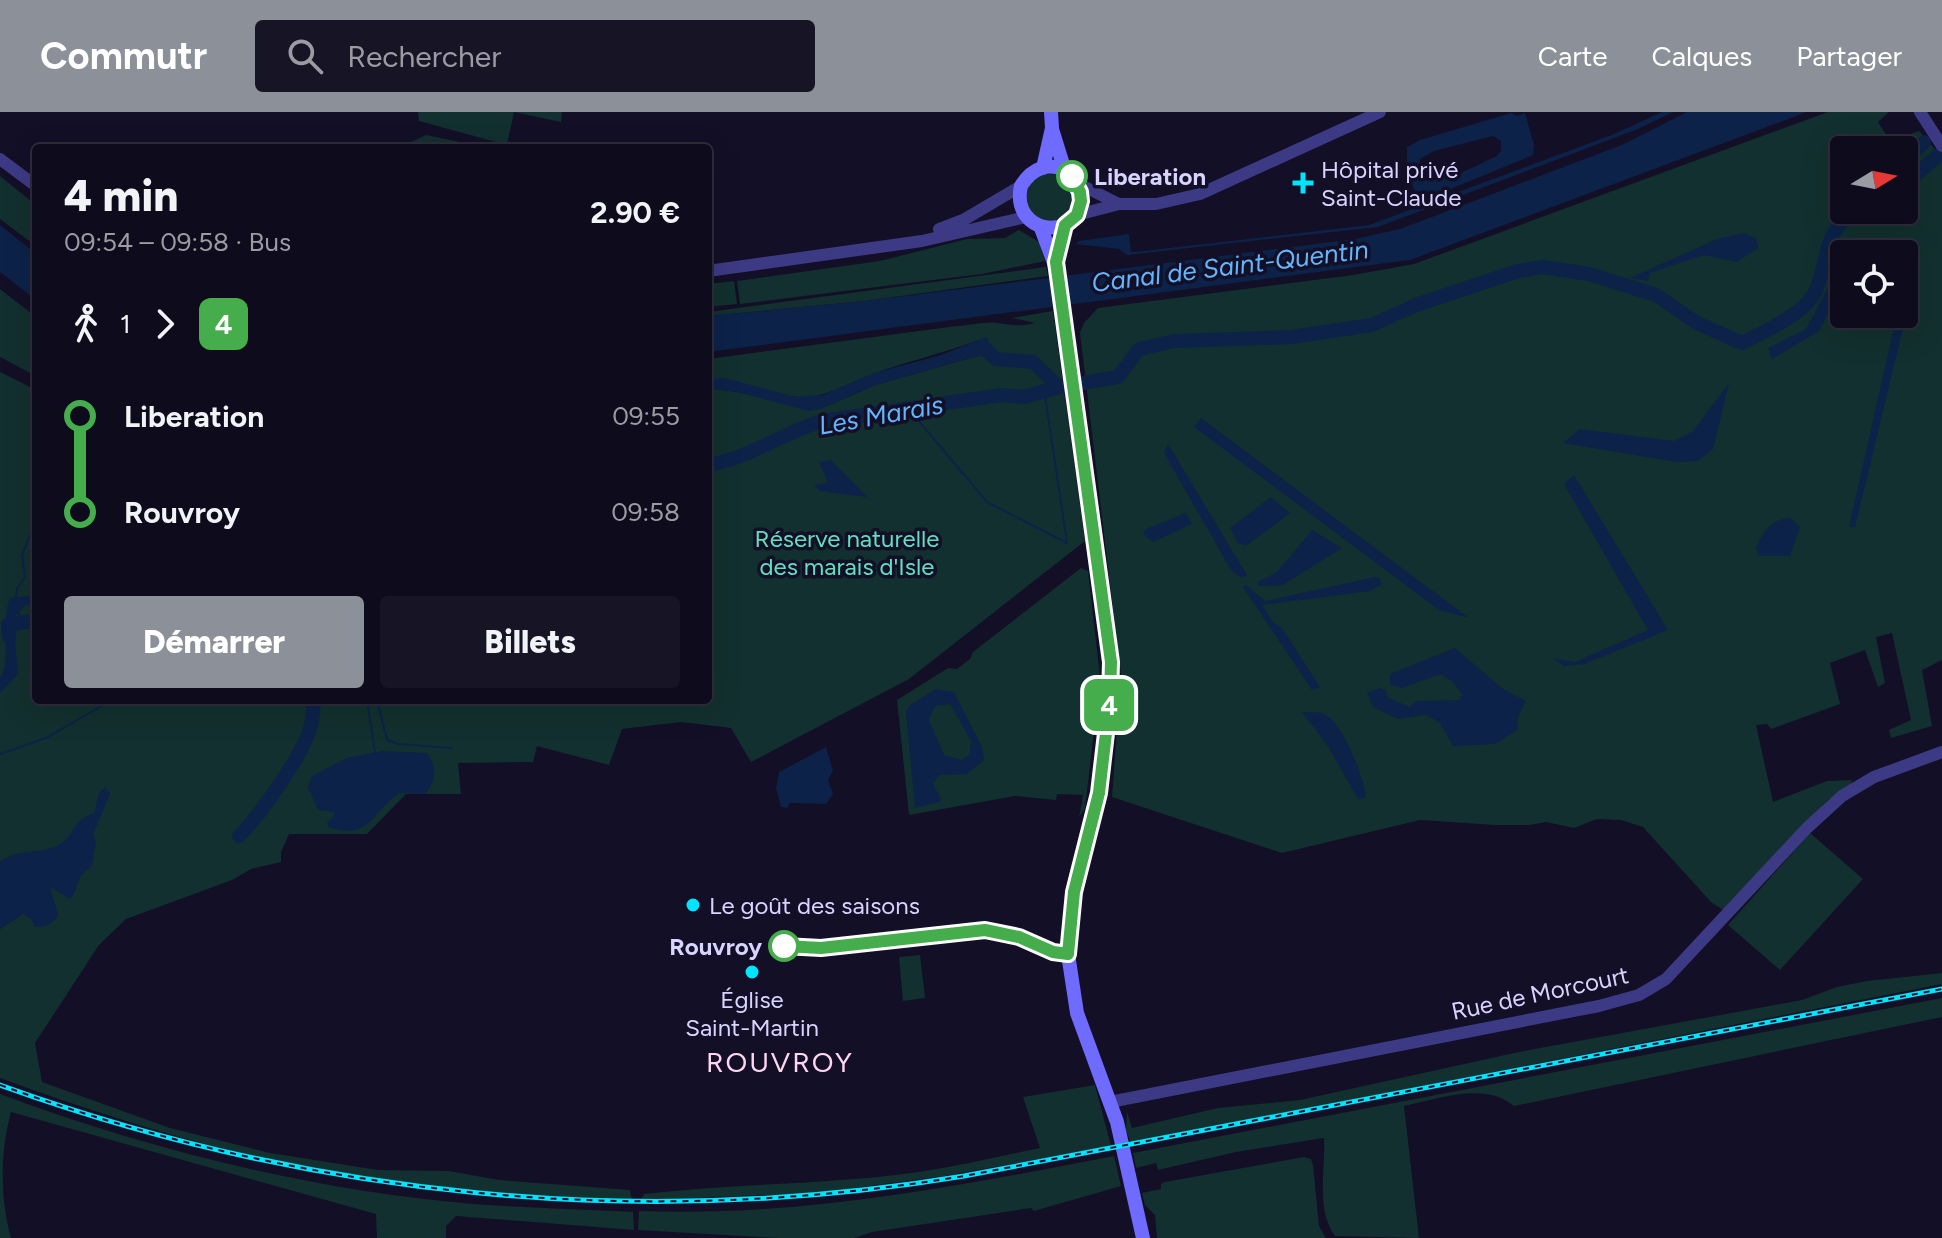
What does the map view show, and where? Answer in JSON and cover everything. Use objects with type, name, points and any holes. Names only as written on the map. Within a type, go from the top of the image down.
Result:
[{"type":"main road","points":[[1051,112],[1052,128],[1065,171],[1077,183],[1081,201],[1071,220],[1056,266]]},
{"type":"main road","points":[[1043,168],[1052,128]]},
{"type":"main road","points":[[1065,171],[1043,168],[1026,178],[1021,186],[1019,202],[1026,217],[1041,228],[1056,266],[1111,662],[1099,793],[1074,892],[1068,954],[1077,1013],[1120,1136],[1143,1238]]},
{"type":"main road","points":[[1041,228],[1071,220]]},
{"type":"street","points":[[1071,220],[1119,204],[1181,200],[1256,170],[1380,112]]},
{"type":"street","points":[[1920,112],[1942,146]]},
{"type":"street","points":[[0,159],[32,183]]},
{"type":"street","points":[[1077,183],[1119,204]]},
{"type":"street","points":[[902,243],[965,219],[1021,186]]},
{"type":"street","points":[[712,270],[902,243],[1026,217]]},
{"type":"street","name":"Rue de Morcourt","points":[[1110,1102],[1599,1006],[1639,995],[1676,971],[1807,828],[1842,796],[1874,777],[1942,752]]},
{"type":"green space","points":[[418,112],[514,112],[507,144],[419,121]]},
{"type":"green space","points":[[514,112],[562,112],[561,122]]},
{"type":"green space","points":[[1828,112],[1889,112],[1878,122],[1887,136],[1830,136],[1830,224],[1918,224],[1918,136],[1904,136],[1919,131],[1942,157],[1942,660],[1922,670],[1932,726],[1891,738],[1889,730],[1911,720],[1892,633],[1876,637],[1885,683],[1878,687],[1865,650],[1830,663],[1840,704],[1771,729],[1767,724],[1756,725],[1773,802],[1827,781],[1852,780],[1851,785],[1828,800],[1723,910],[1711,902],[1643,827],[1621,820],[1597,819],[1574,828],[1546,822],[1496,825],[1420,820],[1282,853],[1112,797],[1121,675],[1080,333],[1084,323],[1098,308],[1353,275],[1414,264]]},
{"type":"green space","points":[[426,135],[470,144],[407,144]]},
{"type":"green space","points":[[1050,174],[1067,181],[1074,198],[1067,215],[1050,222],[1033,215],[1026,198],[1033,181]]},
{"type":"green space","points":[[0,176],[32,202],[32,243],[0,219]]},
{"type":"green space","points":[[1019,230],[1039,242],[1045,261],[982,274],[740,304],[737,281],[880,261],[967,239],[1005,238]]},
{"type":"green space","points":[[1046,267],[1048,276],[865,301],[712,316],[712,311]]},
{"type":"green space","points":[[734,281],[737,304],[712,307],[712,284]]},
{"type":"green space","points":[[0,289],[32,314],[32,374],[0,357]]},
{"type":"green space","name":"Réserve naturelle des marais d'Isle","points":[[1053,311],[1085,541],[909,679],[751,762],[731,728],[681,722],[622,729],[609,765],[537,746],[533,762],[458,763],[461,794],[406,794],[367,834],[289,834],[281,852],[281,862],[251,869],[232,880],[126,919],[99,945],[35,1043],[42,1082],[170,1128],[270,1153],[378,1170],[449,1171],[499,1180],[630,1190],[632,1200],[445,1188],[334,1173],[165,1133],[0,1078],[0,929],[23,913],[44,927],[0,886],[0,372],[32,388],[32,704],[712,704],[712,389],[820,409],[875,385],[984,354],[979,340],[808,397],[787,396],[712,379],[712,358],[983,323],[1035,323],[1012,318]]},
{"type":"green space","points":[[1081,568],[1088,571],[1100,677],[1085,809],[1079,817],[1083,795],[1057,794],[1056,800],[1015,796],[909,815],[897,700],[948,668],[957,669],[970,659],[973,652]]},
{"type":"green space","points":[[1810,833],[1863,879],[1780,970],[1728,925]]},
{"type":"green space","points":[[920,955],[925,998],[903,1001],[899,957]]},
{"type":"green space","points":[[1942,973],[1942,984],[1131,1143],[1126,1130],[1127,1112],[1132,1128],[1218,1108],[1300,1100],[1519,1052],[1802,1000],[1837,987],[1867,981]]},
{"type":"green space","points":[[1942,998],[1942,1017],[1514,1106],[1489,1094],[1475,1093],[1404,1106],[1419,1238],[1335,1236],[1323,1201],[1324,1138],[1236,1152],[1158,1170],[1156,1163],[1136,1168],[1133,1153]]},
{"type":"green space","points":[[1095,1085],[1111,1146],[944,1176],[815,1193],[641,1200],[644,1194],[678,1190],[919,1172],[1040,1148],[1023,1097]]},
{"type":"green space","points":[[0,1094],[173,1150],[294,1178],[415,1198],[474,1204],[633,1212],[634,1230],[456,1216],[446,1226],[446,1238],[377,1238],[376,1214],[11,1112],[3,1175],[11,1238],[0,1238]]},
{"type":"green space","points":[[1114,1156],[1121,1186],[1034,1211],[1031,1208],[872,1232],[854,1238],[779,1238],[638,1230],[639,1211],[700,1212],[819,1204],[937,1189]]},
{"type":"green space","points":[[1304,1157],[1311,1159],[1313,1165],[1319,1226],[1326,1238],[1157,1238],[1155,1215],[1145,1205],[1142,1193],[1161,1189],[1161,1184],[1165,1182]]},
{"type":"water","points":[[1662,112],[1673,112],[1638,129],[1378,227],[1127,255],[1119,249],[1076,244],[1129,234],[1131,252],[1369,225],[1614,134]]},
{"type":"water","name":"Canal de Saint-Quentin","points":[[1687,112],[1807,112],[1410,260],[712,351],[712,316],[865,301],[1355,239],[1400,229],[1624,144]]},
{"type":"water","points":[[1511,113],[1517,116],[1525,113],[1534,145],[1533,155],[1436,195],[1415,192],[1409,175],[1420,171],[1425,179],[1433,180],[1452,176],[1497,156],[1501,141],[1493,136],[1434,151],[1420,159],[1419,169],[1407,172],[1407,147],[1420,140]]},
{"type":"water","points":[[0,225],[32,251],[32,297],[0,272]]},
{"type":"water","points":[[1744,233],[1756,238],[1758,248],[1737,262],[1704,255],[1650,273],[1648,281],[1630,278],[1717,239]]},
{"type":"water","points":[[1830,283],[1830,310],[1819,331],[1772,359],[1768,348],[1806,329]]},
{"type":"water","points":[[1894,328],[1903,328],[1855,527],[1849,527]]},
{"type":"water","points":[[987,337],[990,347],[984,354],[875,385],[809,411],[738,392],[712,389],[712,379],[725,378],[795,397],[823,395],[877,372],[938,356]]},
{"type":"water","points":[[1729,383],[1713,449],[1698,461],[1676,462],[1563,443],[1580,429],[1674,441],[1692,432]]},
{"type":"water","points":[[1201,418],[1469,618],[1439,610],[1194,427]]},
{"type":"water","points":[[1168,444],[1247,575],[1241,578],[1231,570],[1164,453]]},
{"type":"water","points":[[831,460],[867,497],[820,491],[814,485],[828,483],[819,462]]},
{"type":"water","points":[[1574,475],[1668,630],[1584,664],[1564,666],[1552,658],[1575,662],[1648,630],[1564,484]]},
{"type":"water","points":[[1271,497],[1290,513],[1246,546],[1238,543],[1230,528]]},
{"type":"water","points":[[1186,513],[1192,524],[1153,542],[1143,534],[1146,529]]},
{"type":"water","points":[[1790,518],[1800,527],[1790,556],[1759,556],[1756,548],[1765,532],[1777,521]]},
{"type":"water","points":[[1312,530],[1342,548],[1281,586],[1258,586],[1258,582],[1277,572]]},
{"type":"water","points":[[1380,578],[1381,585],[1370,591],[1262,605],[1273,622],[1282,628],[1320,687],[1312,690],[1243,587],[1246,585],[1265,601]]},
{"type":"water","points":[[32,595],[32,605],[24,606],[13,619],[18,674],[0,693],[0,677],[5,663],[7,608],[10,598]]},
{"type":"water","points":[[1455,648],[1503,689],[1526,701],[1518,718],[1517,730],[1495,744],[1453,746],[1440,723],[1426,715],[1398,719],[1373,707],[1367,693],[1380,688],[1386,690],[1387,697],[1409,707],[1417,701],[1459,700],[1462,694],[1452,681],[1440,674],[1402,688],[1390,685],[1390,674]]},
{"type":"water","points":[[936,689],[954,692],[982,747],[984,760],[967,774],[939,775],[933,784],[942,801],[915,808],[906,712],[910,705]],"holes":[[[950,704],[971,741],[970,754],[962,760],[944,755],[929,720],[935,706]]]},
{"type":"water","points":[[1302,712],[1322,713],[1337,727],[1357,764],[1366,798],[1358,799],[1329,748]]},
{"type":"water","points":[[826,747],[833,771],[828,780],[833,794],[826,804],[789,803],[788,808],[781,807],[776,788],[779,772]]},
{"type":"water","points":[[382,751],[427,753],[434,774],[429,789],[425,794],[399,793],[362,827],[343,830],[328,827],[327,823],[334,812],[318,810],[308,787],[312,776],[347,758]]},
{"type":"water","points":[[105,787],[110,794],[93,834],[96,842],[92,866],[79,879],[70,899],[50,887],[58,915],[54,921],[35,927],[31,918],[23,914],[0,929],[0,861],[63,842],[80,821],[94,813],[99,793]]},
{"type":"waterway","points":[[1918,148],[1924,142]]},
{"type":"waterway","points":[[1918,173],[1942,152]]},
{"type":"waterway","points":[[972,351],[984,348],[996,359],[1033,362],[1059,387],[1118,377],[1139,349],[1175,341],[1291,337],[1372,325],[1416,305],[1518,271],[1543,267],[1589,274],[1656,295],[1697,323],[1742,343],[1781,322],[1808,302],[1819,282],[1832,236],[1840,224]]},
{"type":"waterway","name":"Les Marais","points":[[712,464],[738,457],[822,421],[1002,395],[1024,397],[1059,387]]},
{"type":"waterway","points":[[907,407],[987,502],[1067,543],[1044,389]]},
{"type":"waterway","points":[[16,598],[17,589],[25,577],[22,555],[32,531]]},
{"type":"waterway","points":[[18,608],[20,622]]},
{"type":"waterway","name":"Les Marais","points":[[9,636],[8,625],[32,621]]},
{"type":"waterway","name":"Les Marais","points":[[0,754],[46,738],[105,704]]},
{"type":"waterway","points":[[239,836],[269,799],[300,752],[311,725],[314,704]]},
{"type":"waterway","name":"Les Marais","points":[[368,704],[375,752]]},
{"type":"waterway","name":"Les Marais","points":[[378,704],[387,740],[398,744],[452,748]]},
{"type":"railway","points":[[0,1085],[117,1123],[236,1154],[356,1177],[476,1193],[598,1200],[720,1200],[842,1192],[964,1176],[1942,989]]},
{"type":"bus line","name":"4","points":[[784,946],[821,948],[985,930],[1004,932],[1053,952],[1068,954],[1074,892],[1099,793],[1106,744],[1111,662],[1056,262],[1065,225],[1077,215],[1081,201],[1072,176]]},
{"type":"place","name":"Liberation","points":[[1072,176]]},
{"type":"place","name":"Hôpital privé Saint-Claude","points":[[1303,183]]},
{"type":"place","name":"Le goût des saisons","points":[[693,905]]},
{"type":"place","name":"Rouvroy","points":[[784,946]]},
{"type":"place","name":"Église Saint-Martin","points":[[752,972]]},
{"type":"district","name":"ROUVROY","points":[[780,1062]]}]
